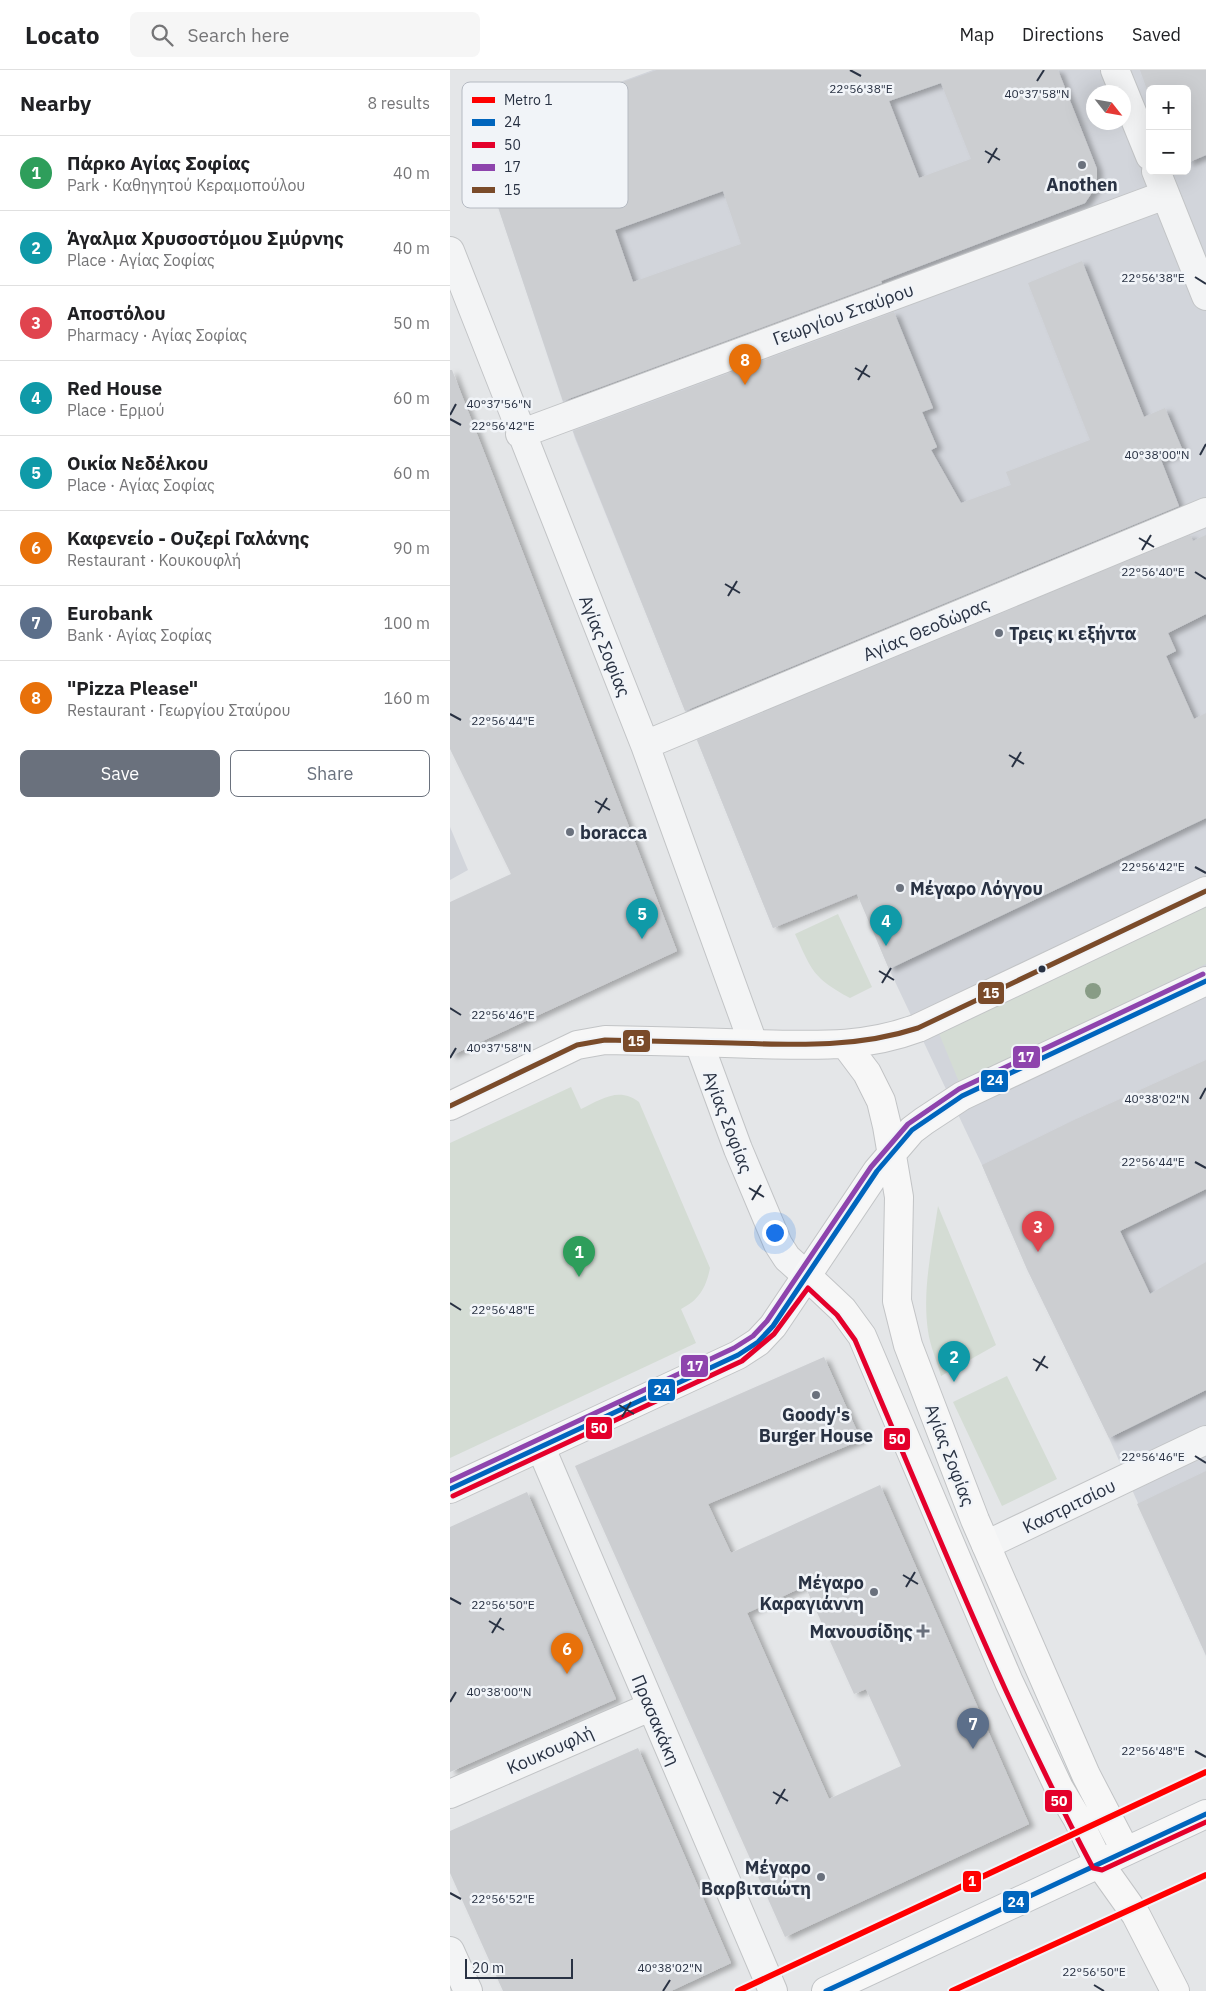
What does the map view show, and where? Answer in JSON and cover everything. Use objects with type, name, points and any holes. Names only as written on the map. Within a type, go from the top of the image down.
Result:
[{"type":"main road","points":[[450,1106],[578,1045],[606,1040],[846,1045],[886,1039],[918,1028],[1206,891]]},
{"type":"main road","points":[[450,1489],[738,1355],[758,1342],[773,1326],[877,1171],[912,1130],[950,1103],[1206,980]]},
{"type":"main road","name":"Αγίας Σοφίας","points":[[846,1045],[867,1073],[881,1101],[899,1197],[896,1301],[922,1382],[986,1545],[1086,1775],[1125,1850]]},
{"type":"main road","name":"Αγίας Σοφίας","points":[[807,1276],[843,1310],[862,1336],[1009,1682],[1059,1788],[1077,1818],[1099,1863],[1136,1915],[1175,1991]]},
{"type":"main road","points":[[826,1991],[1125,1850],[1206,1814]]},
{"type":"street","points":[[1115,70],[1146,146]]},
{"type":"street","points":[[1161,183],[1206,296]]},
{"type":"street","name":"Γεωργίου Σταύρου","points":[[520,434],[1161,183]]},
{"type":"street","name":"Αγίας Σοφίας","points":[[450,252],[520,434],[645,745],[753,1044]]},
{"type":"street","name":"Αγίας Θεοδώρας","points":[[645,745],[1206,512]]},
{"type":"street","name":"Αγίας Σοφίας","points":[[698,1043],[735,1141],[778,1244],[787,1258],[807,1276]]},
{"type":"street","name":"Καστριτσίου","points":[[986,1545],[1206,1440]]},
{"type":"street","name":"Πρασακάκη","points":[[541,1448],[650,1707],[773,1991]]},
{"type":"street","name":"Κουκουφλή","points":[[450,1794],[650,1707]]},
{"type":"street","points":[[450,1951],[468,1991]]},
{"type":"shaded area","points":[[653,70],[1206,70],[1206,1656],[1109,1438],[1027,1269],[982,1165],[889,969],[858,894],[773,928],[575,438],[498,208],[628,208],[628,82],[620,82]]},
{"type":"shaded area","points":[[450,827],[468,870],[450,880]]},
{"type":"shaded area","points":[[1206,902],[1206,964],[959,1082],[938,1031]]},
{"type":"shaded area","points":[[838,914],[872,987],[850,998],[821,979],[810,965],[795,934]]},
{"type":"shaded area","points":[[571,1087],[581,1109],[602,1099],[617,1095],[632,1097],[639,1102],[710,1268],[701,1293],[693,1302],[681,1309],[696,1343],[450,1458],[450,1143]]},
{"type":"shaded area","points":[[938,1206],[996,1345],[941,1376],[930,1342],[926,1316],[927,1284]]},
{"type":"shaded area","points":[[1007,1376],[1057,1479],[1002,1506],[953,1402]]},
{"type":"building","points":[[657,70],[1058,70],[1097,169],[1097,185],[1085,203],[881,281],[882,283],[563,401],[498,208],[628,208],[628,82],[623,82]],"holes":[[[941,83],[971,159],[919,178],[889,101]],[[723,191],[741,244],[633,282],[615,230]]]},
{"type":"building","points":[[1140,70],[1206,70],[1206,155],[1191,161],[1191,85],[1146,85],[1146,87]]},
{"type":"building","points":[[1082,261],[1144,417],[1165,408],[1183,451],[1161,460],[1179,506],[685,711],[573,431],[894,312],[933,408],[922,412],[937,447],[931,450],[961,503],[1011,485],[1006,472],[1090,440],[1028,283]]},
{"type":"building","points":[[450,370],[452,370],[677,951],[450,1056],[450,902],[511,874],[450,749]]},
{"type":"building","points":[[1190,535],[1193,541],[1206,535],[1206,614],[1168,633],[1176,651],[1166,656],[1194,719],[1206,713],[1206,818],[889,969],[857,894],[773,928],[697,740]]},
{"type":"building","points":[[1206,1060],[1206,1189],[1120,1231],[1150,1294],[1206,1262],[1206,1390],[1109,1438],[1027,1269],[982,1165],[1074,1120]]},
{"type":"building","points":[[824,1357],[861,1440],[708,1504],[731,1553],[880,1485],[1029,1824],[785,1937],[575,1466]],"holes":[[[805,1586],[854,1694],[866,1689],[901,1766],[829,1799],[747,1613]]]},
{"type":"building","points":[[1206,1471],[1206,1655],[1137,1504]]},
{"type":"building","points":[[527,1492],[616,1699],[450,1772],[450,1527]]},
{"type":"building","points":[[638,1748],[731,1963],[671,1991],[503,1991],[450,1873],[450,1831]]},
{"type":"metro line","name":"1","points":[[738,1991],[1206,1772]]},
{"type":"metro line","name":"1","points":[[952,1991],[1206,1875]]},
{"type":"transit line","name":"15","points":[[450,1106],[577,1045],[605,1040],[826,1044],[872,1039],[918,1028],[1206,891]]},
{"type":"transit line","name":"17","points":[[450,1481],[734,1348],[753,1336],[767,1321],[871,1167],[908,1124],[959,1089],[1203,974]]},
{"type":"transit line","name":"24","points":[[450,1489],[738,1355],[758,1342],[773,1326],[877,1171],[912,1130],[962,1096],[1206,981]]},
{"type":"transit line","name":"50","points":[[453,1496],[742,1361],[774,1334],[808,1288],[837,1315],[855,1340],[968,1606],[1028,1738],[1093,1868],[1102,1870],[1206,1822]]},
{"type":"transit line","name":"24","points":[[826,1991],[1206,1814]]},
{"type":"place","name":"Anothen","points":[[1082,165]]},
{"type":"place","name":"\"Pizza Please\"","points":[[745,385]]},
{"type":"place","name":"Τρεις κι εξήντα","points":[[999,633]]},
{"type":"place","name":"boracca","points":[[570,832]]},
{"type":"place","name":"Μέγαρο Λόγγου","points":[[900,888]]},
{"type":"place","name":"Οικία Νεδέλκου","points":[[642,939]]},
{"type":"place","name":"Red House","points":[[886,946]]},
{"type":"place","name":"Αποστόλου","points":[[1038,1252]]},
{"type":"place","name":"Πάρκο Αγίας Σοφίας","points":[[579,1277]]},
{"type":"place","name":"Άγαλμα Χρυσοστόμου Σμύρνης","points":[[954,1382]]},
{"type":"place","name":"Goody's Burger House","points":[[816,1395]]},
{"type":"place","name":"Μέγαρο Καραγιάννη","points":[[874,1592]]},
{"type":"place","name":"Μανουσίδης","points":[[923,1631]]},
{"type":"place","name":"Καφενείο - Ουζερί Γαλάνης","points":[[567,1674]]},
{"type":"place","name":"Eurobank","points":[[973,1749]]},
{"type":"place","name":"Μέγαρο Βαρβιτσιώτη","points":[[821,1877]]}]
